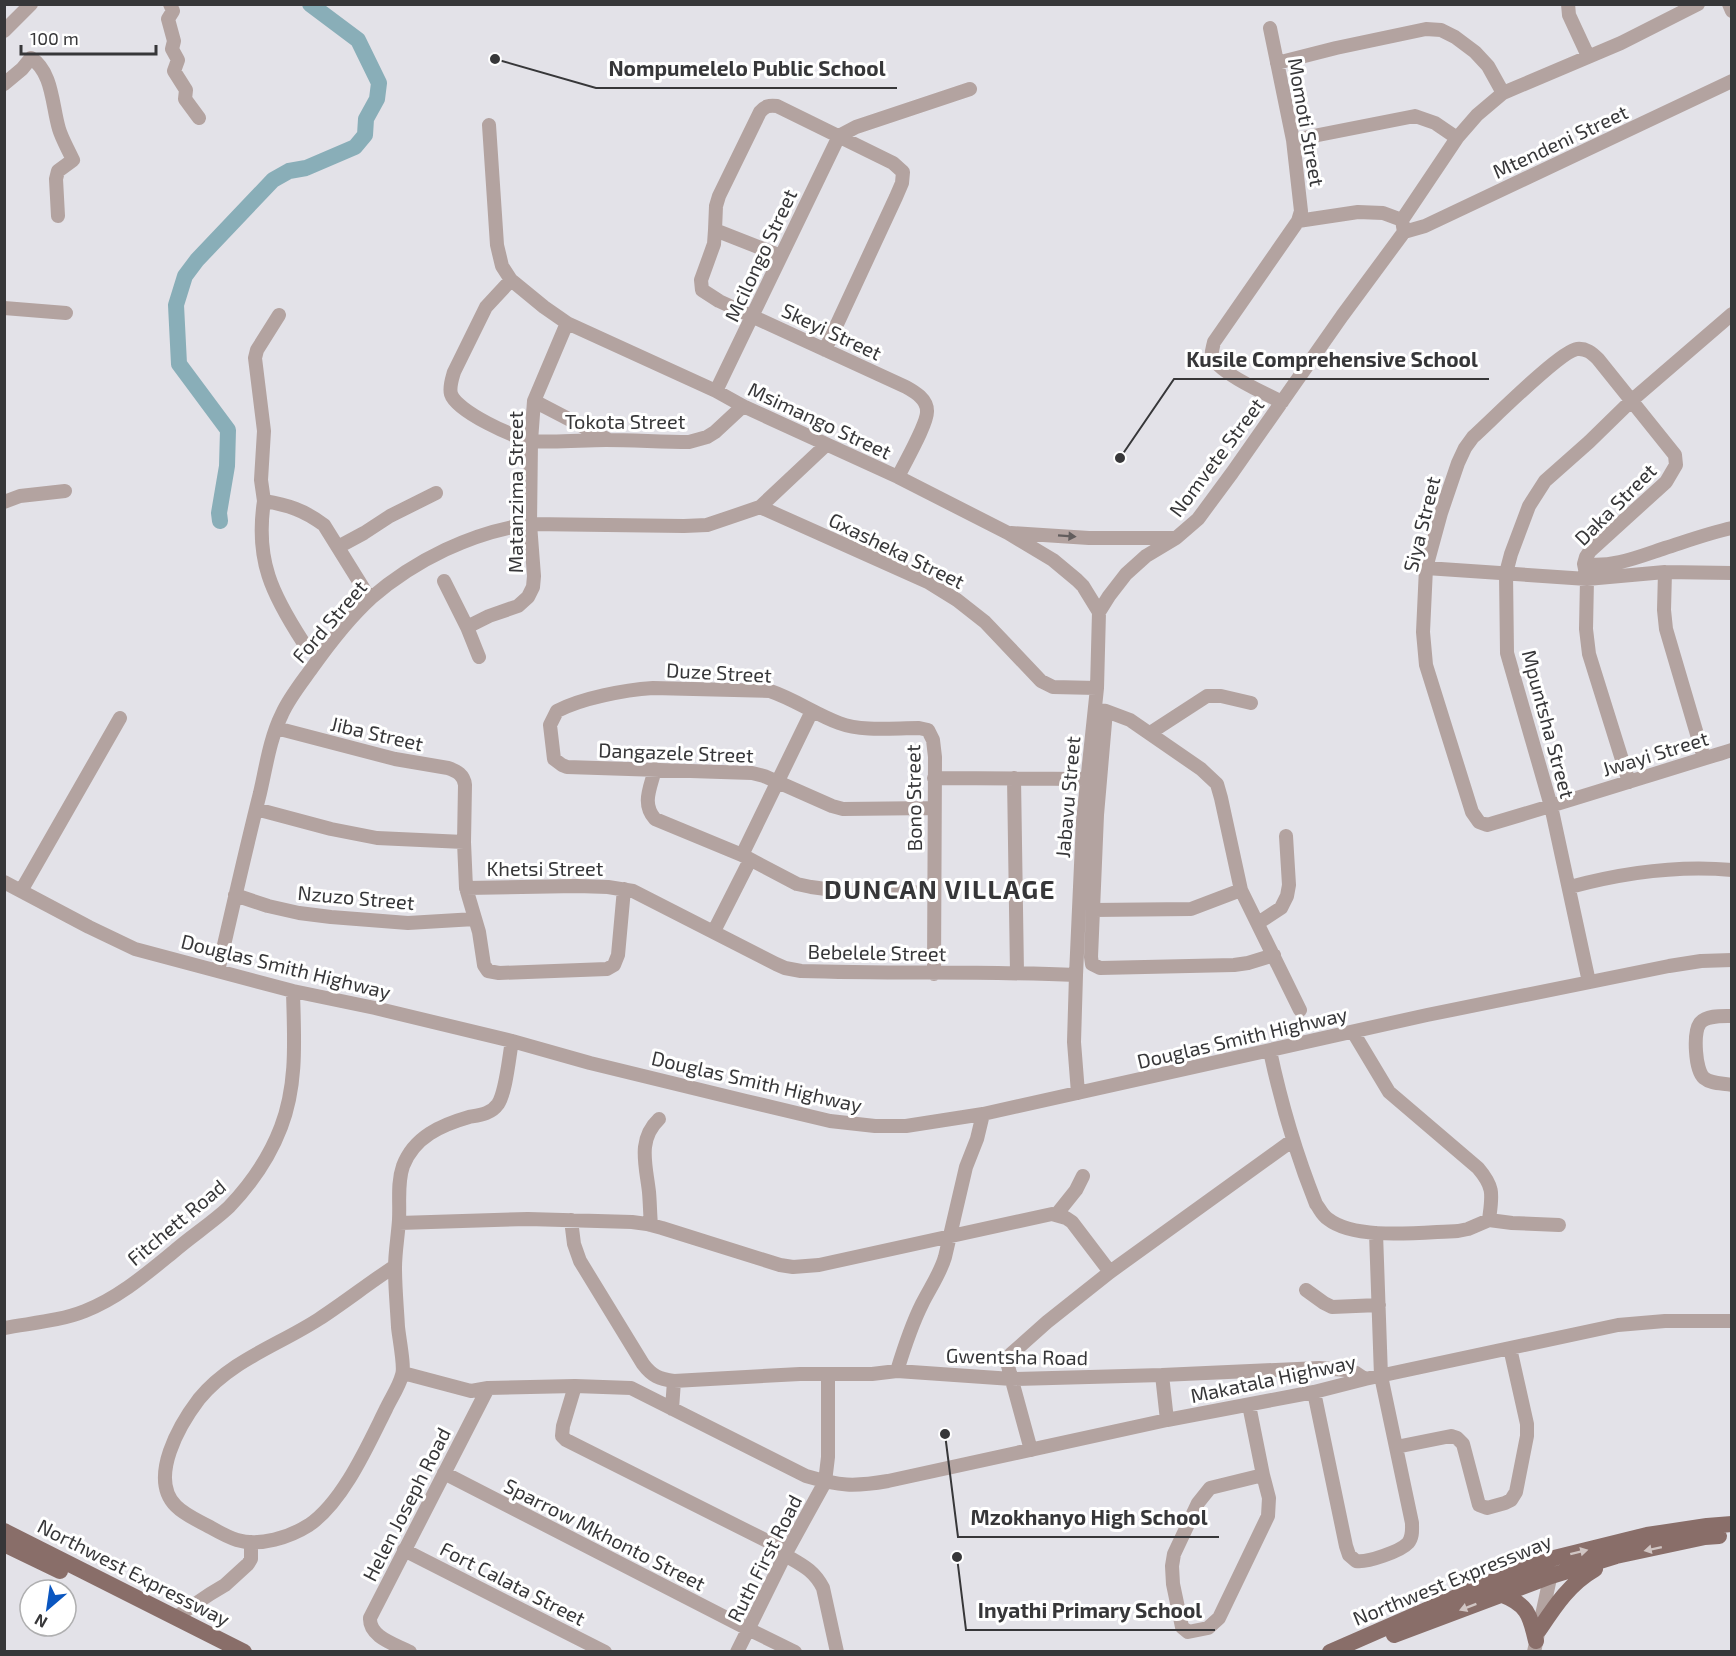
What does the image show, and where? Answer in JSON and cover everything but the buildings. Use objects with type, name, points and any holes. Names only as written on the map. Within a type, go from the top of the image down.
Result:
[{"type":"main road","name":"Northwest Expressway","points":[[1330,1652],[1488,1583],[1554,1558],[1647,1535],[1731,1524]]},
{"type":"main road","name":"Northwest Expressway","points":[[4,1531],[244,1652]]},
{"type":"main road","name":"Northwest Expressway","points":[[1357,1652],[1500,1594],[1551,1576],[1616,1556],[1731,1535]]},
{"type":"main road","name":"Northwest Expressway","points":[[4,1544],[219,1652]]},
{"type":"main road","points":[[1536,1641],[1564,1593],[1581,1577],[1616,1556]]},
{"type":"main road","points":[[1500,1594],[1520,1603],[1526,1609],[1533,1625],[1536,1641]]},
{"type":"street","points":[[4,31],[31,4]]},
{"type":"street","points":[[170,4],[173,11],[168,19],[174,41],[172,49],[178,60],[174,71],[186,90],[185,99],[199,118]]},
{"type":"street","points":[[1568,4],[1569,15],[1588,56]]},
{"type":"street","name":"Nomvete Street","points":[[1008,533],[1089,538],[1176,538],[1198,519],[1232,473],[1403,226],[1457,138],[1477,115],[1503,93],[1622,43],[1698,4]]},
{"type":"street","points":[[1729,4],[1731,11]]},
{"type":"street","name":"Momoti Street","points":[[1270,28],[1293,140],[1301,204],[1298,221]]},
{"type":"street","points":[[1277,63],[1426,28],[1441,30],[1475,52],[1488,66],[1503,93]]},
{"type":"street","points":[[4,84],[31,58],[39,63],[47,81],[59,130],[73,160],[58,171],[56,179],[58,216]]},
{"type":"street","name":"Mtendeni Street","points":[[1403,226],[1425,226],[1731,81]]},
{"type":"street","points":[[839,135],[856,127],[970,89]]},
{"type":"street","points":[[781,256],[715,230],[716,206],[719,196],[759,111],[766,106],[777,106],[839,135],[900,168],[903,172],[902,183],[825,350]]},
{"type":"street","points":[[1293,140],[1415,116],[1435,123],[1457,138]]},
{"type":"street","points":[[489,125],[497,245],[502,266],[511,280],[486,307],[454,372],[451,393],[455,402],[463,409],[505,431],[531,441]]},
{"type":"street","name":"Mcilongo Street","points":[[716,391],[839,135]]},
{"type":"street","points":[[1282,402],[1238,380],[1214,361],[1212,351],[1214,342],[1230,318],[1298,221],[1365,212],[1383,213],[1403,226]]},
{"type":"street","name":"Skeyi Street","points":[[715,230],[714,244],[701,280],[702,290],[719,301],[906,387],[922,399],[927,407],[926,418],[898,477]]},
{"type":"street","name":"Msimango Street","points":[[511,280],[567,322],[898,477],[1008,533],[1053,560],[1071,574],[1083,586],[1099,612]]},
{"type":"street","points":[[6,310],[66,313]]},
{"type":"street","name":"Mpuntsha Street","points":[[1589,982],[1551,806],[1507,654],[1506,573],[1529,506],[1545,481],[1631,401],[1731,314]]},
{"type":"street","points":[[279,315],[255,358],[264,431],[261,480],[264,501],[261,543],[266,572],[279,603],[303,642]]},
{"type":"street","name":"Matanzima Street","points":[[467,627],[518,606],[531,592],[534,576],[530,524],[534,401],[567,322]]},
{"type":"street","name":"Siya Street","points":[[1487,825],[1479,822],[1472,812],[1426,665],[1423,632],[1426,568],[1441,513],[1465,447],[1473,437],[1564,354],[1577,349],[1589,351],[1598,358],[1631,401]]},
{"type":"street","points":[[534,401],[610,440]]},
{"type":"street","name":"Daka Street","points":[[1629,782],[1589,654],[1586,629],[1587,579],[1584,564],[1590,551],[1666,482],[1676,465],[1675,454],[1631,401]]},
{"type":"street","name":"Tokota Street","points":[[531,441],[689,442],[715,432],[743,406]]},
{"type":"street","name":"Ford Street","points":[[218,970],[276,728],[282,713],[320,657],[370,599],[405,573],[463,541],[506,527],[530,524],[707,525],[760,507],[826,445]]},
{"type":"street","points":[[4,502],[20,496],[65,491]]},
{"type":"street","points":[[338,547],[436,493]]},
{"type":"street","points":[[264,501],[292,506],[324,525],[370,599]]},
{"type":"street","name":"Gxasheka Street","points":[[760,507],[928,582],[957,600],[985,622],[1041,681],[1048,685],[1096,688]]},
{"type":"street","points":[[1584,564],[1598,566],[1617,563],[1731,528]]},
{"type":"street","points":[[1099,612],[1126,574],[1146,556],[1176,538]]},
{"type":"street","points":[[1426,568],[1587,579],[1665,572],[1731,573]]},
{"type":"street","points":[[1665,572],[1666,629],[1704,758]]},
{"type":"street","points":[[444,581],[479,657]]},
{"type":"street","name":"Jabavu Street","points":[[1078,1093],[1074,1042],[1076,975],[1083,821],[1087,778],[1100,710],[1096,688],[1099,612]]},
{"type":"street","name":"Duze Street","points":[[550,725],[557,711],[579,702],[638,689],[653,688],[771,691],[840,723],[856,727],[928,730]]},
{"type":"street","points":[[1149,733],[1208,696],[1221,696],[1251,703]]},
{"type":"street","points":[[1274,955],[1234,965],[1100,968],[1091,962],[1100,710],[1131,720],[1201,769],[1217,784],[1241,890],[1274,955],[1300,1010]]},
{"type":"street","points":[[714,931],[777,781],[812,711]]},
{"type":"street","points":[[24,893],[120,718]]},
{"type":"street","name":"Dangazele Street","points":[[550,725],[554,759],[562,765],[574,768],[752,773],[843,809],[934,807]]},
{"type":"street","name":"Jiba Street","points":[[276,728],[395,759],[456,771],[465,780],[464,842]]},
{"type":"street","name":"Bono Street","points":[[928,730],[933,740],[934,778],[934,974]]},
{"type":"street","name":"Jwayi Street","points":[[1487,825],[1731,750]]},
{"type":"street","points":[[656,769],[647,805],[649,813],[655,819],[746,857],[797,884],[811,888],[933,893]]},
{"type":"street","points":[[934,778],[1087,778]]},
{"type":"street","points":[[1014,778],[1017,972]]},
{"type":"street","points":[[256,809],[331,829],[377,838],[464,842],[466,888],[479,932],[484,965],[488,971],[499,973],[607,969],[614,965],[618,955],[624,889]]},
{"type":"street","points":[[1257,923],[1281,908],[1287,896],[1289,885],[1286,836]]},
{"type":"street","points":[[1570,887],[1605,878],[1666,870],[1709,868],[1731,870]]},
{"type":"street","name":"Douglas Smith Highway","points":[[4,882],[135,949],[293,991],[375,1008],[512,1041],[600,1066],[855,1125],[906,1126],[983,1114],[1504,999],[1701,961],[1731,960]]},
{"type":"street","name":"Khetsi Street","points":[[466,888],[577,886],[624,889]]},
{"type":"street","name":"Bebelele Street","points":[[624,889],[650,899],[791,970],[934,974],[1017,972],[1076,975]]},
{"type":"street","points":[[1093,910],[1191,909],[1241,890]]},
{"type":"street","name":"Nzuzo Street","points":[[236,895],[268,906],[331,917],[408,923],[475,919]]},
{"type":"street","name":"Fitchett Road","points":[[4,1328],[83,1312],[119,1294],[227,1208],[244,1189],[270,1150],[281,1126],[289,1098],[295,1047],[293,991]]},
{"type":"street","points":[[1731,1016],[1705,1019],[1700,1023],[1696,1041],[1702,1076],[1710,1081],[1731,1085]]},
{"type":"street","points":[[1353,1032],[1389,1092],[1478,1168],[1488,1180],[1492,1195],[1490,1220]]},
{"type":"street","points":[[394,1266],[319,1319],[259,1351],[232,1370],[200,1398],[166,1460],[165,1483],[176,1507],[188,1516],[235,1540],[250,1542],[274,1540],[309,1524],[330,1506],[346,1485],[373,1437],[403,1373],[394,1266],[401,1172],[409,1152],[420,1139],[446,1125],[493,1110],[502,1094],[512,1041]]},
{"type":"street","points":[[1270,1050],[1293,1140],[1310,1188],[1322,1213],[1329,1220],[1361,1232],[1376,1233],[1458,1231],[1490,1220],[1559,1225]]},
{"type":"street","points":[[897,1371],[921,1304],[942,1268],[966,1167],[977,1139],[983,1114]]},
{"type":"street","points":[[651,1225],[644,1150],[649,1133],[659,1119]]},
{"type":"street","points":[[1031,1450],[1007,1362],[1011,1354],[1110,1272],[1293,1140]]},
{"type":"street","points":[[1056,1215],[1076,1190],[1083,1176]]},
{"type":"street","points":[[399,1223],[528,1219],[632,1222],[651,1225],[745,1256],[792,1267],[819,1265],[1052,1214],[1071,1222],[1110,1272]]},
{"type":"street","points":[[571,1221],[574,1244],[580,1261],[643,1364],[651,1375],[674,1381],[672,1409]]},
{"type":"street","points":[[1314,1392],[1349,1555],[1356,1561],[1366,1561],[1402,1547],[1411,1538],[1412,1523],[1382,1376],[1376,1233]]},
{"type":"street","points":[[1306,1290],[1332,1306],[1379,1305]]},
{"type":"street","name":"Makatala Highway","points":[[403,1373],[471,1391],[488,1388],[575,1386],[631,1388],[806,1476],[825,1482],[856,1486],[1167,1420],[1314,1392],[1618,1325],[1731,1321]]},
{"type":"street","points":[[1396,1447],[1451,1436],[1456,1438],[1462,1444],[1479,1505],[1486,1508],[1511,1500],[1516,1492],[1527,1436],[1525,1412],[1510,1348]]},
{"type":"street","name":"Gwentsha Road","points":[[674,1381],[800,1374],[872,1374],[897,1371],[1012,1379],[1320,1368],[1346,1370],[1365,1379]]},
{"type":"street","points":[[825,1482],[828,1458],[828,1375]]},
{"type":"street","points":[[1162,1375],[1167,1420]]},
{"type":"street","points":[[575,1386],[562,1436],[786,1553],[810,1570],[823,1588],[837,1652]]},
{"type":"street","name":"Helen Joseph Road","points":[[410,1652],[380,1637],[371,1628],[370,1618],[488,1388]]},
{"type":"street","points":[[1249,1405],[1269,1498],[1268,1516],[1219,1618],[1208,1628],[1188,1632],[1182,1627],[1173,1584],[1172,1566],[1174,1554],[1198,1503],[1210,1488],[1263,1475]]},
{"type":"street","name":"Sparrow Mkhonto Street","points":[[444,1473],[795,1652]]},
{"type":"street","name":"Ruth First Road","points":[[737,1652],[786,1553],[825,1482]]},
{"type":"street","points":[[176,1617],[225,1586],[248,1564],[250,1542]]},
{"type":"street","name":"Fort Calata Street","points":[[404,1550],[605,1652]]},
{"type":"street","points":[[1536,1641],[1554,1558]]},
{"type":"waterway","points":[[220,521],[219,513],[227,466],[228,430],[179,364],[176,305],[185,276],[197,260],[273,180],[289,171],[306,168],[355,147],[365,135],[366,119],[377,99],[379,83],[358,40],[310,4]]},
{"type":"place","name":"Nompumelelo Public School","points":[[495,59]]},
{"type":"place","name":"Kusile Comprehensive School","points":[[1120,458]]},
{"type":"place","name":"Mzokhanyo High School","points":[[945,1434]]},
{"type":"place","name":"Inyathi Primary School","points":[[957,1557]]},
{"type":"district","name":"DUNCAN VILLAGE","points":[[940,888]]}]
